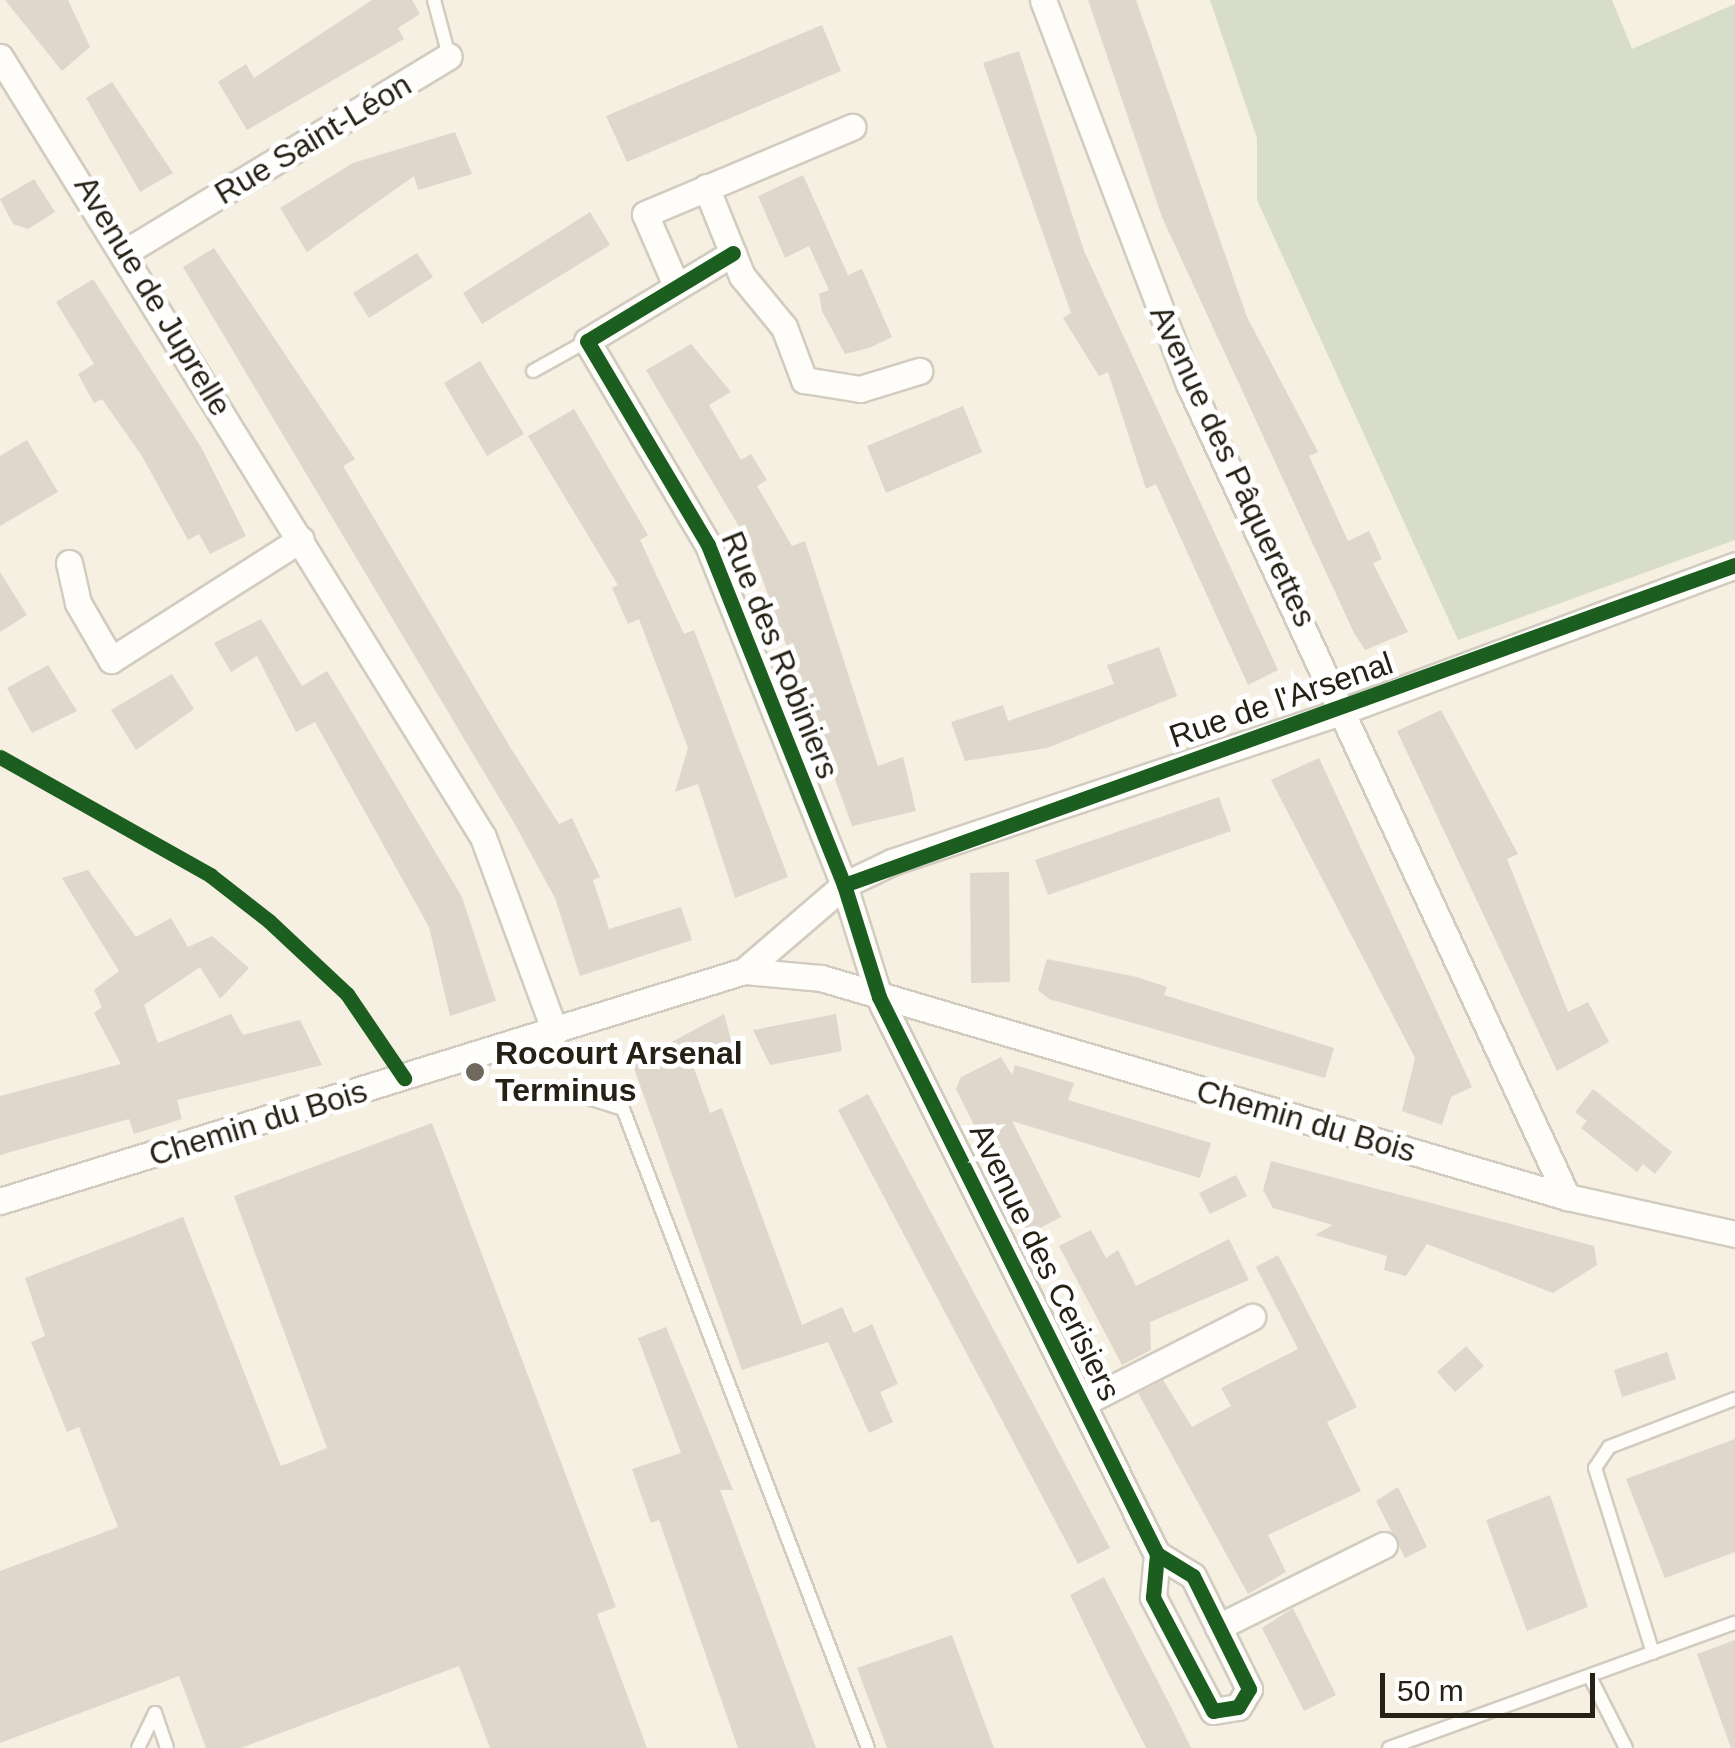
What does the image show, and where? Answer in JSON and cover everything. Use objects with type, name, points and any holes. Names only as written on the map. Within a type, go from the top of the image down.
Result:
[{"type":"street","name":"Avenue des Pâquerettes","points":[[1043,0],[1189,384],[1346,710],[1566,1197]]},
{"type":"street","name":"Rue Saint-Léon","points":[[127,250],[449,56]]},
{"type":"street","name":"Avenue de Juprelle","points":[[0,57],[127,250],[482,837],[555,1032]]},
{"type":"street","points":[[675,283],[645,214],[852,127]]},
{"type":"street","points":[[706,187],[733,253],[784,327],[804,380],[860,389],[920,371]]},
{"type":"street","points":[[587,341],[675,283],[733,253]]},
{"type":"street","name":"Rue des Robiniers","points":[[587,341],[708,545],[844,885]]},
{"type":"street","points":[[69,564],[78,603],[110,660],[301,540]]},
{"type":"street","name":"Rue de l'Arsenal","points":[[844,885],[1346,710],[1735,565]]},
{"type":"street","points":[[844,885],[879,997]]},
{"type":"street","name":"Chemin du Bois","points":[[0,1200],[744,971],[844,885]]},
{"type":"street","name":"Chemin du Bois","points":[[744,971],[821,978],[1566,1197],[1735,1234]]},
{"type":"street","name":"Avenue des Cerisiers","points":[[879,997],[1157,1554],[1153,1597],[1213,1711],[1238,1707],[1249,1690],[1193,1576],[1157,1554]]},
{"type":"street","name":"Avenue des Cerisiers","points":[[1083,1402],[1252,1317]]},
{"type":"street","points":[[1218,1627],[1384,1545]]},
{"type":"lane","name":"Rue Saint-Léon","points":[[434,0],[449,56]]},
{"type":"lane","points":[[533,371],[587,341]]},
{"type":"lane","points":[[560,1089],[623,1109],[868,1748]]},
{"type":"lane","points":[[1653,1653],[1595,1468],[1609,1447],[1735,1398]]},
{"type":"lane","points":[[1390,1748],[1735,1623]]},
{"type":"lane","points":[[1590,1677],[1626,1748]]},
{"type":"lane","points":[[138,1748],[155,1712],[167,1748]]},
{"type":"green space","points":[[1210,0],[1612,0],[1632,49],[1735,4],[1735,540],[1458,640],[1257,200],[1257,138]]},
{"type":"building","points":[[5,0],[68,0],[90,47],[62,71]]},
{"type":"building","points":[[372,0],[412,0],[420,14],[398,28],[404,39],[247,130],[218,82],[246,64],[254,78]]},
{"type":"building","points":[[1088,0],[1136,0],[1247,317],[1318,452],[1309,456],[1348,541],[1369,531],[1382,559],[1373,563],[1408,632],[1365,650],[1354,633],[1162,217]]},
{"type":"building","points":[[822,25],[841,71],[627,162],[606,116]]},
{"type":"building","points":[[1019,51],[1084,251],[1278,670],[1248,685],[1156,484],[1146,489],[1108,372],[1099,376],[1063,318],[1071,313],[983,63]]},
{"type":"building","points":[[112,82],[173,173],[140,192],[86,98]]},
{"type":"building","points":[[455,132],[472,174],[418,190],[414,176],[307,252],[280,208],[353,163]]},
{"type":"building","points":[[803,175],[848,275],[862,269],[892,337],[869,348],[845,354],[822,311],[819,294],[829,290],[809,246],[785,258],[758,196]]},
{"type":"building","points":[[34,179],[55,212],[28,229],[13,224],[0,199]]},
{"type":"building","points":[[590,212],[610,245],[482,324],[463,293]]},
{"type":"building","points":[[214,248],[355,459],[343,466],[510,747],[559,824],[572,818],[600,877],[593,880],[609,929],[681,907],[692,940],[580,976],[555,898],[513,821],[183,267]]},
{"type":"building","points":[[417,253],[433,277],[369,318],[353,293]]},
{"type":"building","points":[[93,279],[201,447],[246,536],[210,554],[199,534],[188,540],[142,456],[102,399],[94,403],[78,374],[94,364],[56,302]]},
{"type":"building","points":[[691,344],[731,392],[709,405],[741,460],[751,454],[767,480],[757,486],[792,546],[805,541],[878,766],[903,757],[916,811],[852,826],[750,545],[646,370]]},
{"type":"building","points":[[480,361],[524,434],[487,456],[444,383]]},
{"type":"building","points":[[963,406],[982,452],[886,493],[867,446]]},
{"type":"building","points":[[574,409],[648,535],[640,540],[684,634],[694,630],[788,877],[735,898],[698,784],[675,792],[688,748],[639,619],[628,624],[612,588],[618,585],[528,436]]},
{"type":"building","points":[[27,440],[58,492],[0,526],[0,456]]},
{"type":"building","points":[[0,572],[27,615],[0,632]]},
{"type":"building","points":[[261,619],[302,686],[327,671],[462,897],[496,1001],[450,1016],[429,927],[315,722],[296,732],[257,656],[231,672],[214,643]]},
{"type":"building","points":[[1159,647],[1177,696],[1047,748],[965,761],[951,722],[1003,705],[1008,721],[1114,684],[1107,665]]},
{"type":"building","points":[[48,665],[77,711],[32,733],[7,688]]},
{"type":"building","points":[[172,674],[194,709],[136,750],[111,710]]},
{"type":"building","points":[[1441,710],[1518,854],[1507,859],[1568,1012],[1588,1002],[1609,1042],[1557,1071],[1397,731]]},
{"type":"building","points":[[1319,758],[1472,1087],[1451,1097],[1442,1125],[1402,1111],[1415,1058],[1271,780]]},
{"type":"building","points":[[1219,797],[1231,831],[1048,895],[1035,860]]},
{"type":"building","points":[[88,870],[136,937],[171,918],[188,947],[212,936],[249,968],[220,999],[200,967],[144,1005],[158,1043],[231,1014],[243,1035],[300,1020],[322,1065],[177,1100],[182,1119],[134,1134],[129,1119],[0,1155],[0,1096],[121,1064],[94,1013],[102,1007],[94,990],[119,971],[62,878]]},
{"type":"building","points":[[1009,872],[1010,982],[971,983],[970,873]]},
{"type":"building","points":[[1047,959],[1137,977],[1167,987],[1164,995],[1334,1048],[1325,1078],[1049,999],[1038,990]]},
{"type":"building","points":[[724,1014],[734,1051],[692,1063],[710,1113],[722,1108],[802,1325],[842,1307],[854,1333],[872,1324],[898,1384],[880,1392],[893,1422],[869,1433],[828,1342],[742,1370],[632,1063]]},
{"type":"building","points":[[836,1014],[842,1051],[770,1065],[753,1030]]},
{"type":"building","points":[[1001,1057],[1012,1075],[1015,1065],[1074,1083],[1068,1100],[1211,1143],[1200,1178],[1012,1121],[1061,1217],[1029,1234],[956,1089],[961,1077]]},
{"type":"building","points":[[1593,1089],[1672,1152],[1655,1174],[1643,1164],[1637,1172],[1581,1128],[1587,1121],[1575,1112]]},
{"type":"building","points":[[868,1094],[1110,1548],[1078,1564],[838,1110]]},
{"type":"building","points":[[432,1123],[616,1607],[597,1614],[647,1748],[490,1748],[459,1666],[241,1748],[206,1748],[179,1676],[0,1743],[0,1571],[118,1527],[79,1427],[67,1432],[31,1342],[45,1336],[25,1278],[183,1217],[281,1466],[327,1448],[234,1196]]},
{"type":"building","points":[[1271,1161],[1594,1246],[1597,1265],[1553,1293],[1427,1244],[1406,1276],[1384,1270],[1387,1256],[1315,1235],[1333,1225],[1273,1208],[1263,1190]]},
{"type":"building","points":[[1236,1175],[1247,1196],[1210,1214],[1199,1193]]},
{"type":"building","points":[[1091,1230],[1106,1258],[1118,1250],[1136,1286],[1229,1239],[1249,1280],[1150,1322],[1151,1350],[1122,1365],[1059,1246]]},
{"type":"building","points":[[1278,1255],[1357,1407],[1327,1422],[1361,1491],[1268,1535],[1286,1572],[1248,1594],[1138,1393],[1163,1380],[1192,1427],[1231,1406],[1221,1388],[1298,1349],[1256,1267]]},
{"type":"building","points":[[666,1327],[733,1490],[720,1490],[816,1748],[738,1748],[659,1520],[651,1523],[632,1469],[681,1453],[638,1338]]},
{"type":"building","points":[[1466,1346],[1484,1366],[1455,1392],[1437,1372]]},
{"type":"building","points":[[1667,1352],[1676,1379],[1622,1397],[1614,1370]]},
{"type":"building","points":[[1735,1439],[1735,1552],[1665,1578],[1626,1479]]},
{"type":"building","points":[[1398,1487],[1427,1547],[1405,1558],[1376,1501]]},
{"type":"building","points":[[1550,1495],[1588,1607],[1527,1631],[1486,1520]]},
{"type":"building","points":[[1104,1577],[1191,1748],[1146,1748],[1070,1595]]},
{"type":"building","points":[[1293,1608],[1336,1695],[1304,1711],[1262,1628]]},
{"type":"building","points":[[952,1635],[994,1748],[887,1748],[857,1668]]},
{"type":"building","points":[[1735,1640],[1735,1748],[1731,1748],[1697,1654]]},
{"type":"cycle path","points":[[733,253],[587,341],[708,545],[844,885],[879,997],[1157,1554],[1193,1576],[1249,1689],[1238,1707],[1213,1711],[1153,1597],[1157,1554]]},
{"type":"cycle path","points":[[844,885],[1735,565]]},
{"type":"cycle path","points":[[0,757],[210,875],[269,921],[347,994],[404,1078]]},
{"type":"place","name":"Rocourt Arsenal Terminus","points":[[475,1072]]}]
